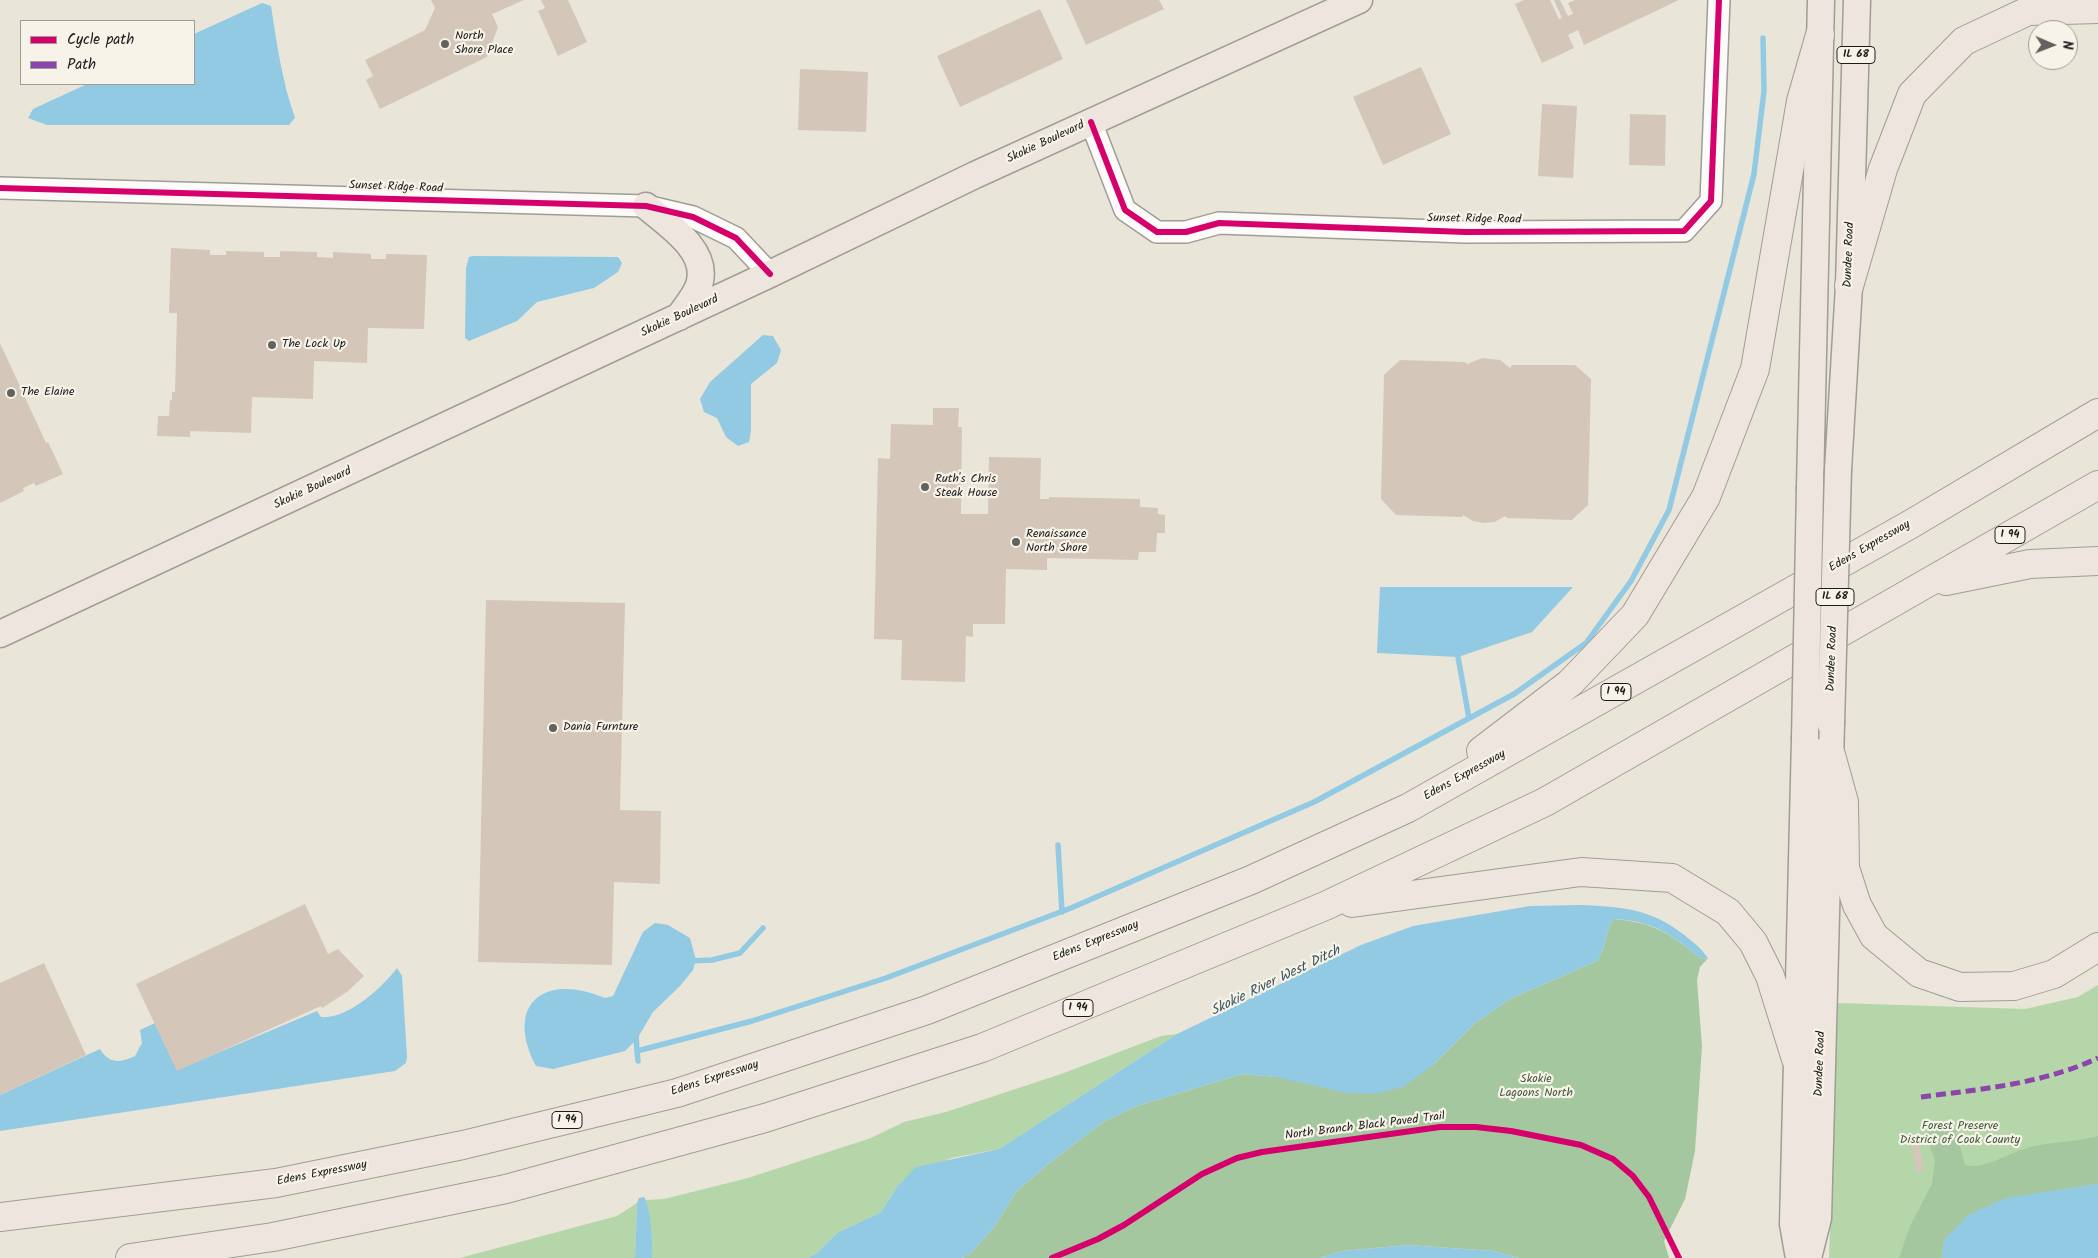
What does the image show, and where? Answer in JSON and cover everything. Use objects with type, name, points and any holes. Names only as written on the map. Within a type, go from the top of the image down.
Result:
[{"type":"highway","points":[[1849,286],[1883,169],[1912,94],[1964,41],[1988,30],[2028,12],[2098,9]]},
{"type":"highway","points":[[1408,808],[1570,682],[1635,615],[1706,497],[1755,369],[1801,101],[1820,35]]},
{"type":"highway","name":"Edens Expressway","points":[[0,1217],[276,1183],[463,1145],[677,1093],[927,1010],[1251,880],[1408,808],[1895,533],[2098,413]]},
{"type":"highway","name":"I 94","points":[[130,1258],[273,1238],[506,1189],[765,1118],[982,1048],[1325,906],[1545,802],[2098,485]]},
{"type":"highway","points":[[1923,586],[2030,564],[2098,561]]},
{"type":"highway","points":[[1831,755],[1844,802],[1845,868],[1857,905],[1874,936],[1919,973],[1960,987],[2014,986],[2054,974],[2098,947]]},
{"type":"highway","points":[[1325,906],[1581,872],[1672,878],[1728,912],[1754,942],[1770,976],[1796,1059]]},
{"type":"main road","name":"Skokie Boulevard","points":[[0,634],[1091,122],[1360,0]]},
{"type":"main road","name":"Dundee Road","points":[[1799,1258],[1793,1224],[1821,0]]},
{"type":"main road","name":"Dundee Road","points":[[1808,1258],[1818,1218],[1838,470],[1849,286],[1857,0]]},
{"type":"main road","points":[[646,206],[671,227],[697,257],[701,280],[698,289],[679,317]]},
{"type":"street","name":"Sunset Ridge Road","points":[[1091,122],[1125,210],[1157,232],[1186,232],[1219,223],[1465,232],[1684,232],[1711,201],[1719,0]]},
{"type":"street","name":"Sunset Ridge Road","points":[[0,188],[646,206],[693,217],[736,238],[770,274]]},
{"type":"green space","name":"Skokie Lagoons North","points":[[1614,919],[1651,926],[1671,936],[1701,959],[1708,958],[1700,967],[1697,980],[1702,1046],[1695,1151],[1685,1199],[1664,1241],[1669,1258],[1519,1258],[1493,1251],[1408,1245],[1343,1251],[1319,1258],[962,1258],[971,1253],[995,1226],[1016,1192],[1047,1165],[1103,1122],[1137,1106],[1242,1074],[1276,1077],[1433,1065],[1474,1024],[1510,999],[1597,961]]},
{"type":"green space","name":"Forest Preserve District of Cook County","points":[[2098,985],[2098,1258],[1829,1258],[1838,1003],[2025,1009],[2078,997]]},
{"type":"green space","points":[[1177,1034],[999,1149],[951,1158],[897,1187],[881,1212],[837,1233],[817,1253],[808,1258],[652,1258],[646,1200],[664,1199],[748,1178],[871,1138],[904,1122],[946,1112],[1064,1073],[1161,1036]]},
{"type":"green space","points":[[1954,1124],[1965,1165],[1972,1166],[1993,1162],[2030,1147],[2098,1136],[2098,1184],[2006,1198],[1968,1216],[1944,1240],[1942,1258],[1899,1258],[1910,1226],[1932,1184],[1935,1160],[1925,1133]]},
{"type":"green space","points":[[637,1203],[635,1258],[460,1258],[617,1216]]},
{"type":"water","points":[[262,3],[271,6],[283,77],[295,118],[289,125],[47,125],[28,118],[33,109],[85,85],[195,85],[195,34]]},
{"type":"water","points":[[469,257],[618,257],[622,263],[618,272],[594,288],[537,302],[517,321],[469,341],[465,338],[466,268]]},
{"type":"water","points":[[763,335],[773,336],[781,350],[777,363],[751,384],[751,431],[749,442],[738,446],[726,437],[717,418],[704,412],[700,399],[710,382]]},
{"type":"water","points":[[1380,587],[1573,587],[1532,632],[1458,657],[1377,653]]},
{"type":"water","points":[[1581,905],[1622,908],[1647,914],[1671,925],[1700,948],[1708,958],[1701,959],[1681,942],[1661,930],[1628,920],[1614,919],[1597,961],[1510,999],[1474,1024],[1433,1065],[1403,1087],[1375,1094],[1346,1093],[1276,1077],[1242,1074],[1137,1106],[1103,1122],[1047,1165],[1016,1192],[995,1226],[971,1253],[962,1258],[808,1258],[817,1253],[837,1233],[881,1212],[897,1187],[916,1167],[999,1149],[1177,1034],[1361,945],[1413,926],[1530,906]]},
{"type":"water","points":[[655,923],[668,925],[690,938],[696,960],[693,970],[680,986],[653,1012],[637,1039],[625,1051],[553,1069],[536,1066],[527,1044],[525,1026],[528,1010],[536,999],[548,992],[564,989],[583,991],[605,998],[613,996],[643,932]]},
{"type":"water","points":[[397,968],[402,976],[407,1057],[406,1063],[395,1071],[0,1131],[0,1095],[100,1049],[111,1060],[116,1061],[135,1056],[142,1043],[140,1030],[155,1023],[177,1070],[317,1011],[321,1017],[331,1017],[353,1008],[374,993]]},
{"type":"water","points":[[2098,1184],[2098,1258],[1942,1258],[1944,1240],[1968,1215],[2006,1198]]},
{"type":"water","points":[[644,1197],[650,1217],[652,1258],[635,1258],[637,1203],[639,1198]]},
{"type":"water","points":[[1408,1245],[1493,1251],[1519,1258],[1319,1258],[1343,1251]]},
{"type":"building","name":"North Shore Place","points":[[431,0],[524,0],[492,14],[498,27],[487,57],[380,109],[366,80],[373,76],[365,60],[425,30],[435,8]]},
{"type":"building","points":[[541,0],[568,0],[587,42],[558,56],[538,11],[545,8]]},
{"type":"building","points":[[1066,0],[1159,0],[1164,9],[1086,45]]},
{"type":"building","points":[[1524,0],[1550,0],[1559,19],[1562,18],[1554,0],[1560,0],[1568,16],[1573,14],[1568,3],[1575,0],[1679,0],[1584,45],[1578,30],[1568,35],[1574,48],[1542,63],[1515,4]]},
{"type":"building","points":[[1040,9],[1063,59],[960,107],[937,56]]},
{"type":"building","points":[[1421,67],[1451,134],[1383,165],[1353,97]]},
{"type":"building","points":[[800,69],[868,72],[866,132],[798,130]]},
{"type":"building","points":[[1542,104],[1577,106],[1573,178],[1538,176]]},
{"type":"building","points":[[1630,114],[1666,115],[1665,166],[1629,165]]},
{"type":"building","name":"The Lock Up","points":[[171,248],[210,250],[210,255],[226,255],[226,251],[264,252],[264,257],[280,257],[280,251],[317,252],[317,257],[333,258],[333,252],[371,254],[371,259],[386,259],[386,254],[427,255],[424,329],[368,328],[367,363],[314,361],[313,399],[252,397],[251,433],[190,431],[190,437],[157,436],[158,416],[169,416],[172,392],[175,392],[177,313],[169,313]]},
{"type":"building","name":"The Elaine","points":[[0,343],[46,443],[48,442],[63,474],[36,486],[34,483],[23,488],[24,491],[0,503]]},
{"type":"building","points":[[1482,358],[1500,360],[1510,368],[1512,365],[1575,365],[1591,379],[1588,505],[1572,520],[1507,518],[1505,516],[1495,522],[1484,523],[1473,521],[1463,515],[1462,517],[1396,515],[1381,499],[1384,375],[1400,360],[1465,362],[1467,364]]},
{"type":"building","name":"Renaissance North Shore","points":[[933,408],[959,408],[958,427],[962,427],[961,514],[988,514],[989,457],[1041,458],[1040,499],[1049,499],[1049,497],[1140,499],[1140,507],[1158,508],[1158,514],[1165,515],[1165,533],[1157,533],[1156,552],[1139,552],[1138,560],[1047,558],[1047,570],[1006,569],[1005,624],[973,624],[973,637],[966,636],[965,682],[901,680],[902,640],[874,639],[878,458],[890,459],[891,424],[933,425]]},
{"type":"building","name":"Dania Furnture","points":[[486,600],[625,603],[620,810],[661,811],[660,884],[614,882],[612,965],[478,962]]},
{"type":"building","points":[[305,904],[328,954],[338,949],[364,976],[347,992],[322,1008],[321,1006],[177,1071],[136,984]]},
{"type":"building","points":[[44,963],[86,1055],[0,1095],[0,983]]},
{"type":"building","points":[[1918,1135],[1924,1171],[1916,1172],[1910,1137]]},
{"type":"waterway","points":[[638,1061],[637,1051],[752,1021],[886,978],[1071,908],[1314,802],[1514,694],[1586,643],[1631,581],[1669,510],[1754,174],[1764,91],[1763,38]]},
{"type":"waterway","points":[[1458,657],[1469,718]]},
{"type":"waterway","points":[[1058,845],[1062,912]]},
{"type":"waterway","points":[[689,961],[712,960],[740,953],[763,928]]},
{"type":"waterway","points":[[636,1034],[637,1051]]},
{"type":"marked path","points":[[1921,1097],[2033,1080],[2077,1067],[2098,1058]]},
{"type":"cycle path","points":[[1091,122],[1125,210],[1157,232],[1186,232],[1219,223],[1465,232],[1684,231],[1711,201],[1719,0]]},
{"type":"cycle path","points":[[0,188],[646,206],[693,217],[736,238],[770,274]]},
{"type":"cycle path","name":"North Branch Black Paved Trail","points":[[1052,1258],[1098,1239],[1124,1225],[1202,1174],[1237,1158],[1262,1152],[1440,1127],[1476,1127],[1511,1131],[1581,1145],[1613,1159],[1633,1176],[1649,1197],[1679,1258]]},
{"type":"place","name":"North Shore Place","points":[[445,44]]},
{"type":"place","name":"The Lock Up","points":[[272,345]]},
{"type":"place","name":"The Elaine","points":[[11,393]]},
{"type":"place","name":"Ruth's Chris Steak House","points":[[925,487]]},
{"type":"place","name":"Renaissance North Shore","points":[[1016,542]]},
{"type":"place","name":"Dania Furnture","points":[[553,728]]},
{"type":"water label","name":"Skokie River West Ditch","points":[[1276,982]]}]
